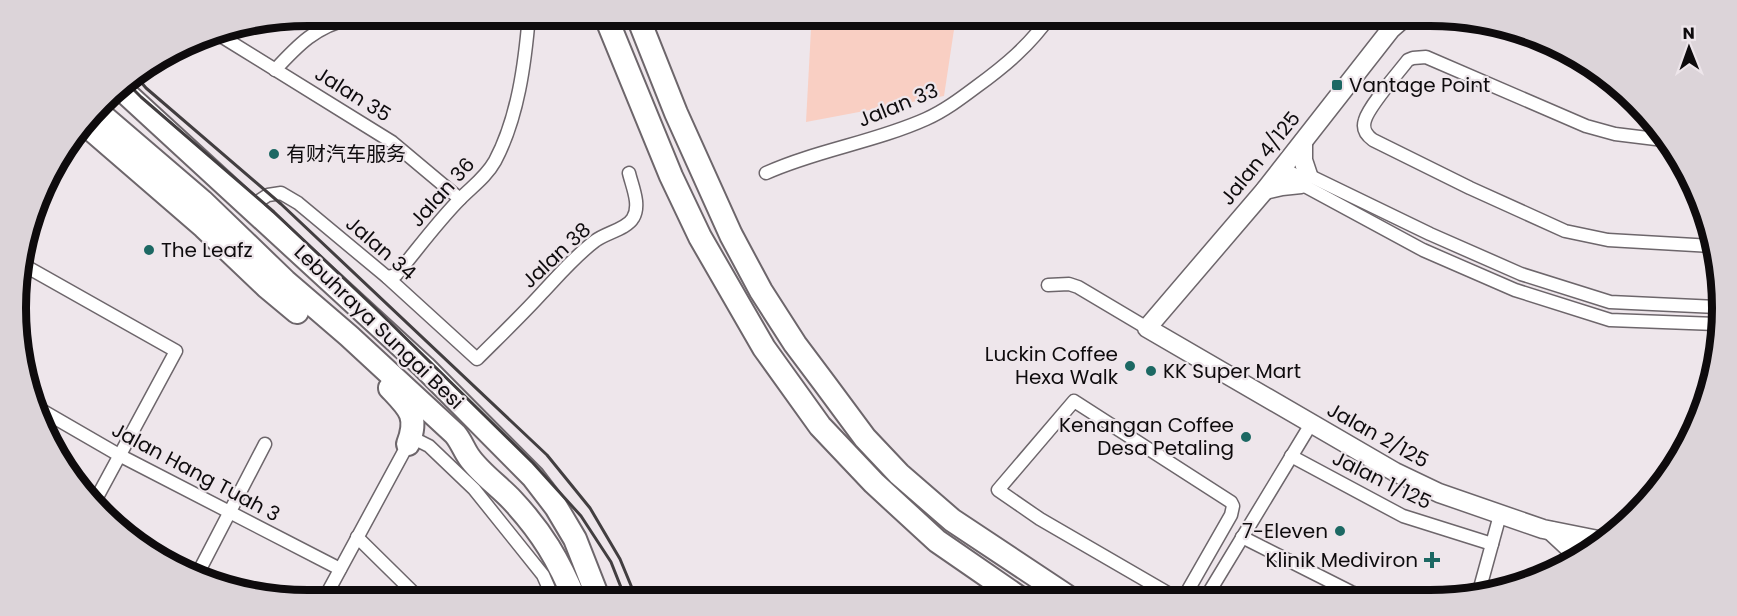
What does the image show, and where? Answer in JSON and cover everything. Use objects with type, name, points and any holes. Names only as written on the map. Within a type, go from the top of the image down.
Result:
[{"type":"highway","points":[[609,26],[662,155],[700,237],[731,295],[764,348],[820,426],[874,483],[937,541],[1004,590]]},
{"type":"highway","points":[[641,26],[676,113],[731,235],[761,291],[795,344],[865,438],[908,481],[952,520],[1057,590]]},
{"type":"highway","name":"Lebuhraya Sungai Besi","points":[[123,95],[246,214],[424,367],[533,477],[556,507],[575,539],[595,590]]},
{"type":"highway","name":"Lebuhraya Sungai Besi","points":[[102,115],[202,201],[285,281],[426,405],[455,434],[464,445],[469,457],[512,500],[545,539],[571,590]]},
{"type":"highway","points":[[90,129],[204,227],[267,287],[469,457]]},
{"type":"highway","points":[[204,227],[285,281]]},
{"type":"highway","points":[[406,405],[412,415],[411,441],[434,435],[445,439]]},
{"type":"street","points":[[275,70],[311,34],[326,26]]},
{"type":"street","name":"Jalan 36","points":[[387,278],[396,275],[460,199],[482,180],[494,163],[512,118],[528,26]]},
{"type":"street","name":"Jalan 33","points":[[766,173],[792,162],[925,120],[948,108],[1012,60],[1043,26]]},
{"type":"street","name":"Jalan 4/125","points":[[1147,328],[1265,190],[1297,176],[1303,142],[1394,26]]},
{"type":"street","name":"Jalan 35","points":[[224,38],[392,142],[460,199]]},
{"type":"street","points":[[1655,139],[1615,134],[1586,126],[1426,57],[1408,60],[1364,120],[1365,132],[1374,140],[1459,183],[1565,231],[1608,240],[1704,246]]},
{"type":"street","name":"Jalan 38","points":[[477,359],[582,251],[602,236],[624,227],[633,219],[636,210],[629,173]]},
{"type":"street","points":[[1297,176],[1521,274],[1610,302],[1712,307]]},
{"type":"street","points":[[1297,176],[1423,250],[1515,290],[1610,320],[1711,324]]},
{"type":"street","name":"Jalan 34","points":[[246,214],[268,195],[280,193],[298,203],[387,278],[477,359]]},
{"type":"street","points":[[29,268],[176,351],[98,496]]},
{"type":"street","points":[[1048,285],[1069,284],[1078,287],[1147,328]]},
{"type":"street","name":"Jalan 2/125","points":[[1147,328],[1395,472],[1439,493],[1551,531],[1592,539]]},
{"type":"street","points":[[1164,590],[1040,519],[998,490],[1074,401],[1231,502],[1233,506],[1231,515],[1185,590]]},
{"type":"street","name":"Jalan Hang Tuah 3","points":[[46,413],[119,455],[340,568]]},
{"type":"street","points":[[1210,590],[1311,424]]},
{"type":"street","points":[[329,590],[411,441],[429,446],[474,489],[543,575],[550,590]]},
{"type":"street","points":[[200,569],[265,444]]},
{"type":"street","name":"Jalan 1/125","points":[[1291,456],[1403,516],[1492,544]]},
{"type":"street","points":[[1481,586],[1500,515]]},
{"type":"street","points":[[1551,531],[1573,551]]},
{"type":"street","points":[[357,537],[411,590]]},
{"type":"street","points":[[1242,537],[1347,590]]},
{"type":"shaded area","points":[[955,26],[944,96],[806,122],[811,29]]},
{"type":"railway","points":[[140,81],[281,204],[547,455],[590,508],[620,559],[633,590]]},
{"type":"railway","points":[[132,88],[274,212],[533,463],[581,516],[611,562],[622,590]]},
{"type":"place","name":"Vantage Point","points":[[1337,85]]},
{"type":"place","name":"有财汽车服务","points":[[274,154]]},
{"type":"place","name":"The Leafz","points":[[149,250]]},
{"type":"place","name":"Luckin Coffee Hexa Walk","points":[[1130,366]]},
{"type":"place","name":"KK Super Mart","points":[[1151,371]]},
{"type":"place","name":"Kenangan Coffee Desa Petaling","points":[[1246,437]]},
{"type":"place","name":"7-Eleven","points":[[1340,531]]},
{"type":"place","name":"Klinik Mediviron","points":[[1432,560]]}]
